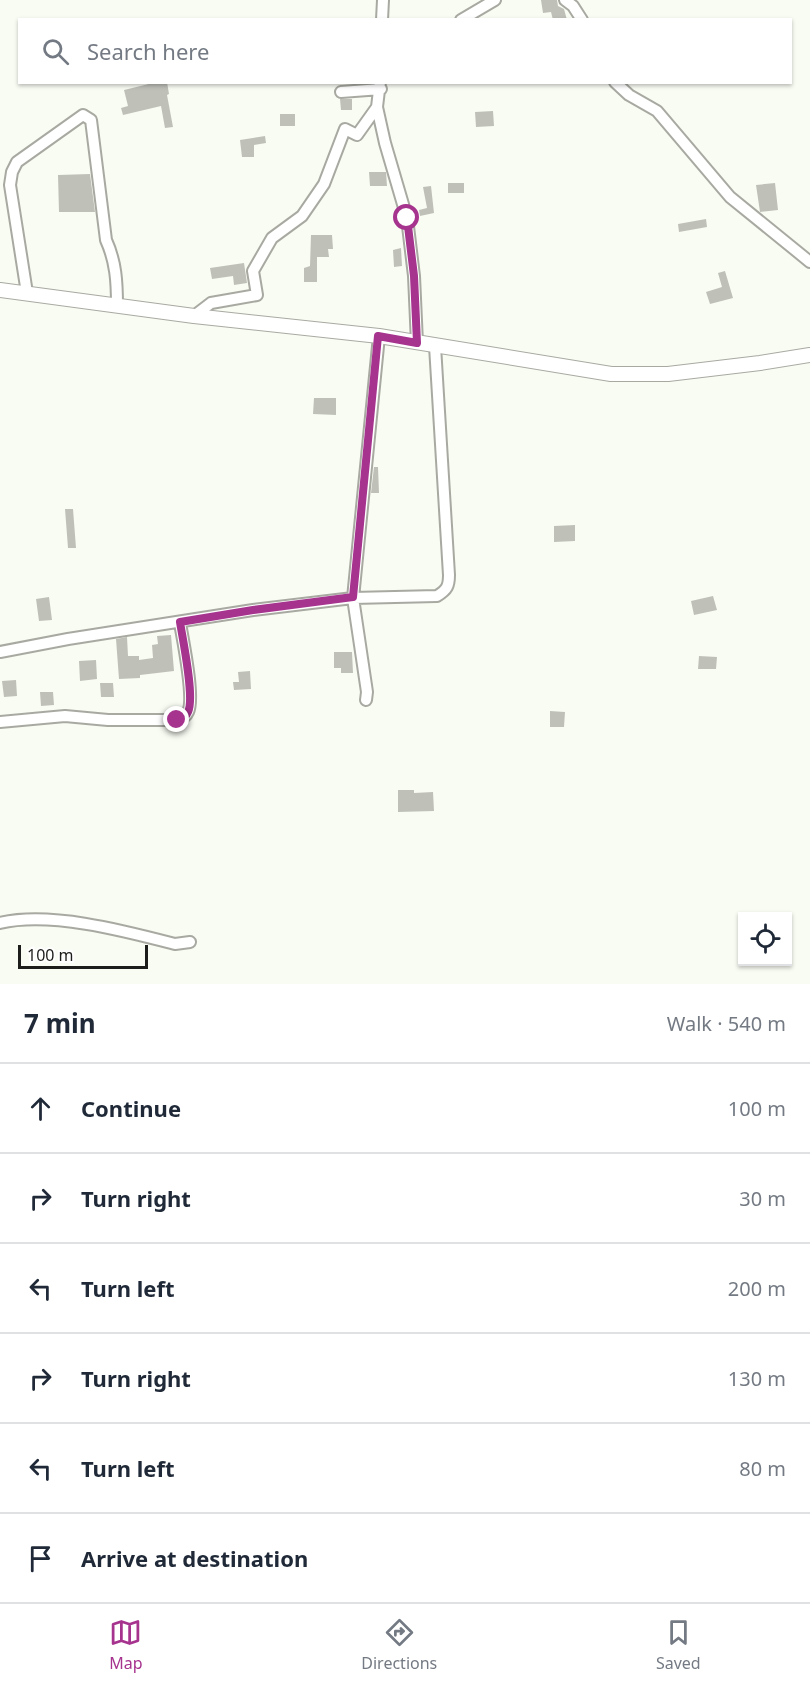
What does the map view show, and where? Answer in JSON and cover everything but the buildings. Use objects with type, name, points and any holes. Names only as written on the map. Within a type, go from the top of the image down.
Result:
[{"type":"street","points":[[382,18],[383,0]]},
{"type":"street","points":[[474,0],[474,12]]},
{"type":"street","points":[[464,18],[495,0]]},
{"type":"street","points":[[565,0],[573,6],[581,18]]},
{"type":"street","points":[[617,84],[629,95],[657,111],[730,197],[810,262]]},
{"type":"street","points":[[340,92],[381,86],[377,107],[407,218],[414,276],[417,343]]},
{"type":"street","points":[[194,316],[211,303],[257,295],[253,271],[267,244],[277,233],[302,216],[324,184],[345,129],[357,135],[377,107]]},
{"type":"street","points":[[27,293],[10,184],[12,172],[17,162],[83,115],[91,120],[106,240],[116,271],[117,306]]},
{"type":"street","points":[[0,290],[194,316],[378,336],[610,374],[668,374],[810,355]]},
{"type":"street","points":[[366,700],[367,692],[353,597],[378,336]]},
{"type":"street","points":[[0,652],[253,610],[353,597],[437,596],[445,591],[449,585],[435,346]]},
{"type":"street","points":[[0,722],[65,716],[108,720],[177,720],[184,718],[189,711],[190,698],[180,622]]},
{"type":"street","points":[[0,923],[21,920],[80,922],[175,944],[190,942]]},
{"type":"route","points":[[177,720],[184,718],[189,711],[190,698],[180,622],[353,597],[378,336],[417,343],[414,276],[407,218]]}]
